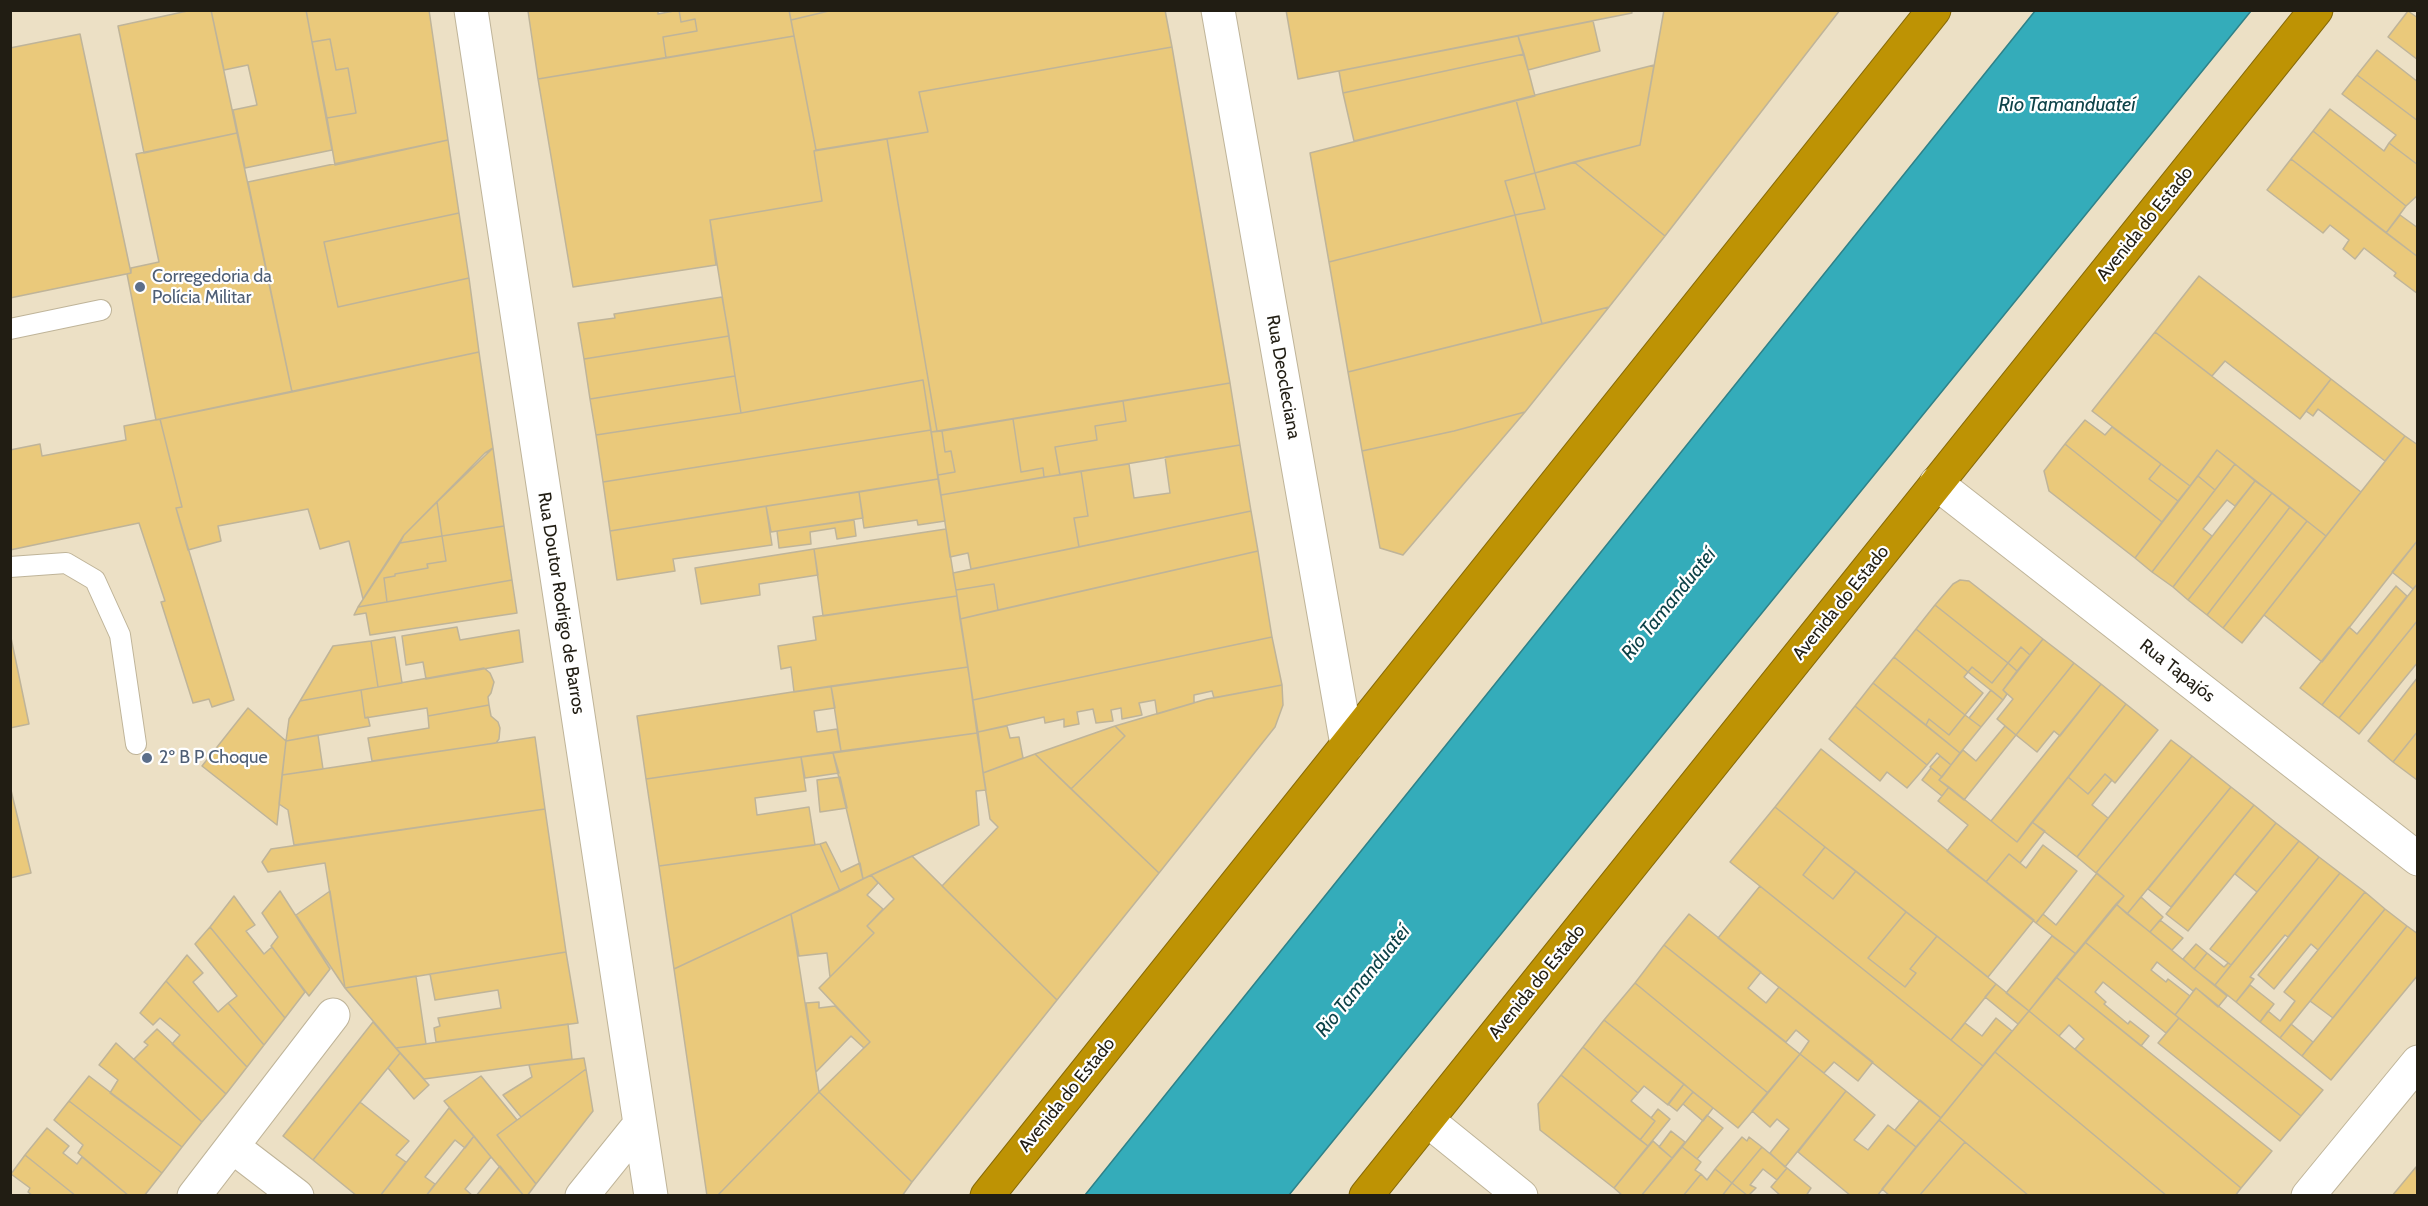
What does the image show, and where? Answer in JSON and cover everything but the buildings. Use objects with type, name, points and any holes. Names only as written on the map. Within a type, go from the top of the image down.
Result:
[{"type":"highway","name":"Avenida do Estado","points":[[987,1196],[1934,10]]},
{"type":"highway","name":"Avenida do Estado","points":[[1366,1196],[2316,10]]},
{"type":"street","name":"Rua Doutor Rodrigo de Barros","points":[[471,10],[651,1196]]},
{"type":"street","name":"Rua Deocleciana","points":[[1218,10],[1347,744]]},
{"type":"street","name":"Rua Tapajós","points":[[1936,483],[2418,859]]},
{"type":"street","points":[[194,1196],[333,1015]]},
{"type":"street","points":[[2308,1196],[2418,1062]]},
{"type":"street","points":[[1427,1120],[1521,1196]]},
{"type":"street","points":[[582,1196],[640,1124]]},
{"type":"street","points":[[233,1147],[297,1196]]},
{"type":"lane","points":[[10,328],[101,310]]},
{"type":"lane","points":[[10,567],[66,563],[95,580],[120,635],[136,744]]},
{"type":"water","name":"Rio Tamanduateí","points":[[2035,11],[2251,11],[1289,1195],[1085,1195]]},
{"type":"place","name":"Corregedoria da Polícia Militar","points":[[140,287]]},
{"type":"place","name":"2º B P Choque","points":[[147,758]]}]
